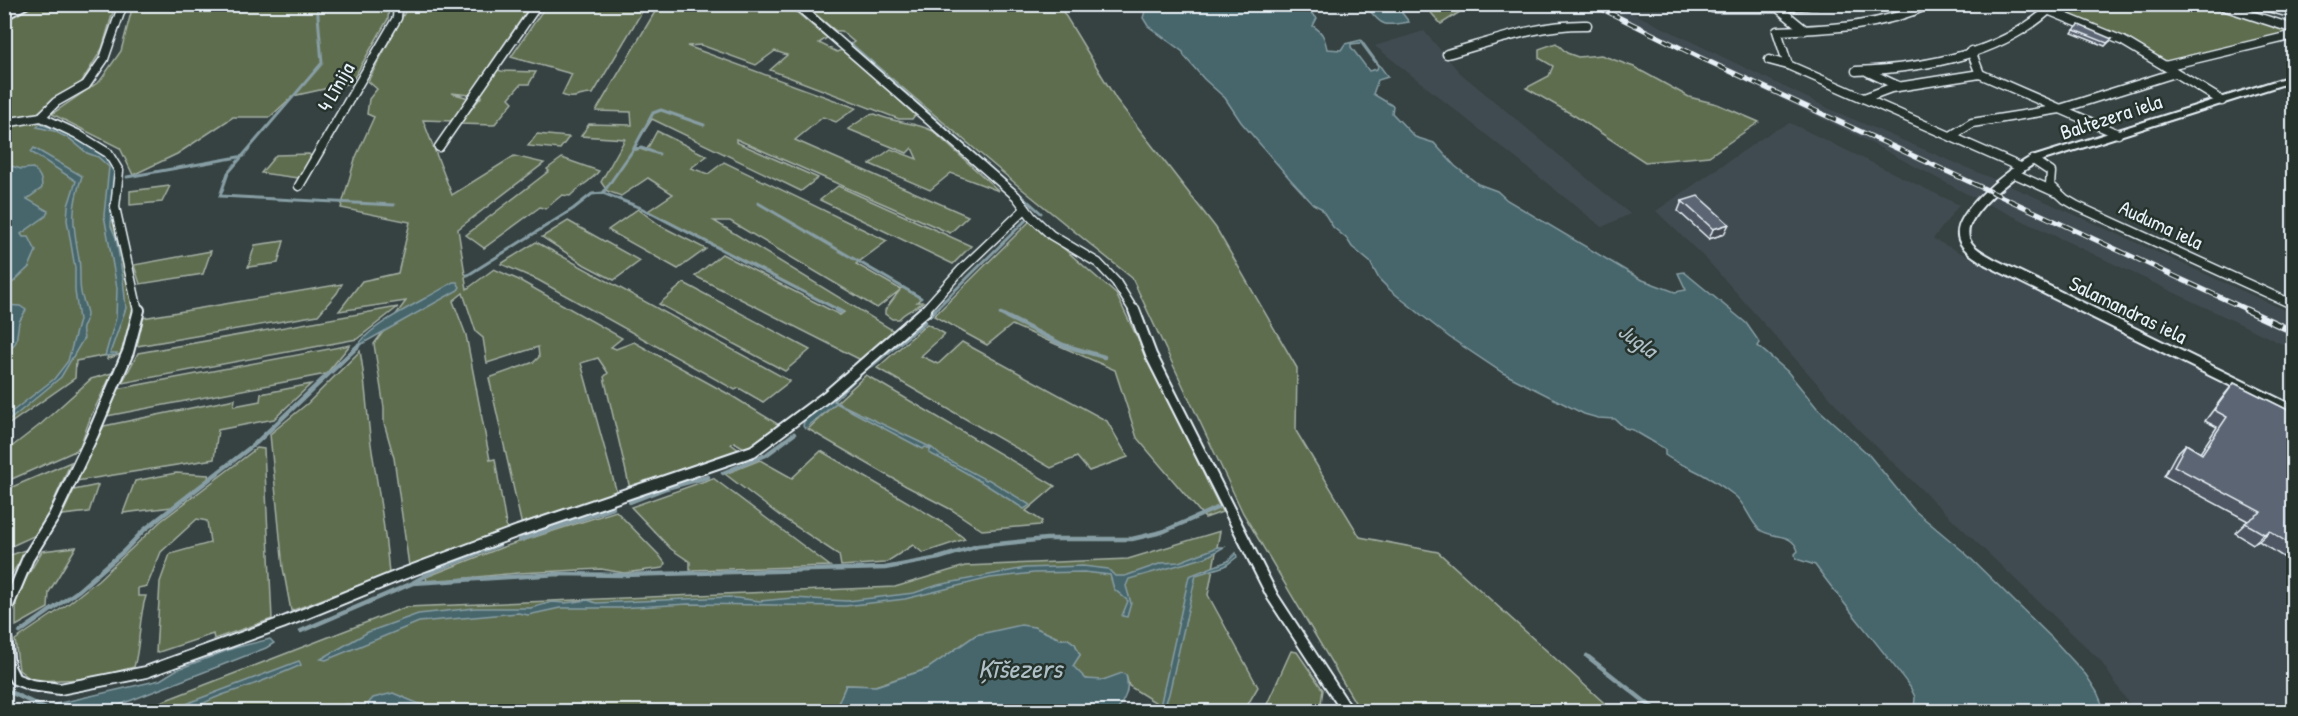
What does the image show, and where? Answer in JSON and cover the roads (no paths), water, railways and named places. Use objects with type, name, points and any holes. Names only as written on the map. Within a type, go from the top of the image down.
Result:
[{"type":"main road","points":[[4,17],[29,4]]},
{"type":"street","points":[[41,117],[45,110],[56,101],[87,84],[108,52],[123,4]]},
{"type":"street","name":"4 Līnija","points":[[299,186],[397,18],[398,4]]},
{"type":"street","points":[[439,147],[538,4]]},
{"type":"street","points":[[796,4],[1016,196],[1025,209],[1060,241],[1099,264],[1135,311],[1146,334],[1151,355],[1273,597],[1348,711]]},
{"type":"street","points":[[1713,8],[1778,8],[1815,4]]},
{"type":"street","points":[[1892,4],[1916,12]]},
{"type":"street","points":[[1788,65],[1777,32],[1843,28],[1916,12],[1930,4]]},
{"type":"street","points":[[2217,4],[2294,29]]},
{"type":"street","points":[[1778,8],[1805,30]]},
{"type":"street","points":[[1856,71],[1936,63],[2015,32],[2053,8],[2123,41],[2222,101]]},
{"type":"street","points":[[1447,54],[1525,30],[1575,24],[1587,25]]},
{"type":"street","points":[[2165,66],[2294,35]]},
{"type":"street","points":[[1971,51],[1980,74]]},
{"type":"street","points":[[1769,60],[1788,65],[1951,136],[2016,170]]},
{"type":"street","points":[[1867,71],[1898,86]]},
{"type":"street","points":[[1951,136],[1972,123],[2060,109],[2175,73]]},
{"type":"street","points":[[1863,98],[1898,86],[1980,74],[2118,134]]},
{"type":"street","name":"Baltezera iela","points":[[1963,227],[1974,209],[2016,170],[2033,160],[2294,78]]},
{"type":"street","points":[[4,123],[41,117],[77,134],[108,153],[119,171],[116,207],[139,308],[128,352],[93,434],[54,516],[28,558],[4,616],[9,667],[15,679],[31,685],[60,689],[146,672],[282,623],[400,575],[518,531],[753,451],[827,396],[922,313],[961,270],[1025,209]]},
{"type":"street","points":[[2033,160],[2051,172],[2050,185],[2056,192]]},
{"type":"street","name":"Auduma iela","points":[[2016,170],[2077,206],[2294,305]]},
{"type":"street","name":"Salamandras iela","points":[[1963,227],[1962,235],[1965,242],[1990,262],[2294,412]]},
{"type":"water","name":"Jugla","points":[[1139,5],[1311,5],[1312,14],[1317,18],[1313,26],[1323,36],[1327,49],[1341,50],[1345,44],[1361,40],[1388,77],[1378,80],[1373,94],[1393,106],[1392,113],[1415,137],[1434,143],[1455,166],[1478,184],[1497,191],[1507,200],[1640,279],[1675,292],[1686,290],[1678,273],[1684,272],[1746,323],[1760,343],[1758,346],[1787,371],[1817,408],[1869,455],[1914,510],[1964,552],[2052,638],[2086,675],[2105,711],[1914,711],[1915,697],[1910,687],[1815,565],[1796,559],[1795,554],[1798,551],[1791,541],[1759,529],[1734,495],[1707,477],[1665,455],[1665,449],[1633,430],[1625,428],[1615,419],[1584,414],[1503,373],[1449,337],[1390,290],[1379,279],[1370,262],[1352,247],[1347,239],[1333,227],[1321,208],[1313,204],[1290,179],[1241,122],[1225,98],[1204,79],[1183,52],[1148,26],[1143,18],[1145,11]],"holes":[[[1361,43],[1378,66],[1377,69],[1369,71],[1351,44]]]},
{"type":"water","points":[[1365,5],[1396,5],[1409,22],[1383,23]]},
{"type":"water","points":[[40,124],[69,134],[104,156],[110,160],[114,172],[111,226],[116,238],[126,308],[110,353],[117,353],[116,355],[105,356],[116,318],[117,288],[104,215],[109,167],[70,139],[54,131],[37,127]]},
{"type":"water","points":[[34,148],[82,176],[74,208],[74,218],[80,263],[80,288],[87,315],[83,328],[84,338],[61,377],[5,424],[5,417],[54,379],[68,361],[79,320],[75,268],[67,220],[68,206],[76,181],[31,152]]},
{"type":"water","points":[[5,164],[35,170],[42,182],[42,188],[27,199],[48,211],[46,216],[21,234],[23,237],[29,237],[36,251],[29,267],[5,290]]},
{"type":"water","points":[[453,282],[457,282],[460,287],[458,290],[358,346],[365,337],[387,320]]},
{"type":"water","points":[[5,305],[20,306],[26,310],[19,322],[16,342],[5,356]]},
{"type":"water","points":[[865,371],[834,401],[932,448],[941,456],[988,479],[1030,505],[1024,509],[965,472],[929,453],[931,449],[925,447],[923,449],[836,403],[805,429],[804,421]]},
{"type":"water","points":[[1218,547],[1224,547],[1207,557],[1129,579],[1126,586],[1131,603],[1127,617],[1122,616],[1128,601],[1114,589],[1110,575],[1084,572],[1034,573],[990,578],[905,599],[845,606],[688,604],[619,608],[560,608],[528,615],[518,613],[419,622],[326,660],[321,659],[368,632],[418,614],[475,608],[531,608],[552,602],[588,600],[596,603],[729,597],[760,601],[793,598],[847,601],[914,593],[938,585],[1025,568],[1083,566],[1108,569],[1115,576],[1125,576],[1162,563],[1179,562]]},
{"type":"water","points":[[1236,553],[1237,557],[1225,566],[1196,575],[1169,694],[1163,711],[1159,711],[1189,576],[1228,561]]},
{"type":"water","name":"Ķīšezers","points":[[1021,625],[1034,627],[1060,639],[1068,639],[1075,644],[1080,655],[1073,666],[1086,679],[1103,680],[1122,673],[1126,675],[1126,694],[1117,711],[835,711],[846,685],[876,686],[927,669],[976,635]]},
{"type":"water","points":[[270,639],[274,643],[266,648],[114,707],[93,712],[48,710],[56,704],[160,680],[176,670],[234,648]]},
{"type":"water","points":[[299,661],[301,665],[263,681],[218,696],[193,708],[172,711],[193,701]]},
{"type":"water","points":[[393,693],[436,711],[304,711],[318,703],[329,707],[348,704],[366,706],[373,698]]},
{"type":"waterway","points":[[242,156],[322,63],[317,4]]},
{"type":"waterway","points":[[851,44],[1041,213]]},
{"type":"waterway","points":[[633,150],[653,113],[661,110],[704,125]]},
{"type":"waterway","points":[[633,150],[641,148],[659,154]]},
{"type":"waterway","points":[[603,193],[633,150]]},
{"type":"waterway","points":[[127,177],[242,156]]},
{"type":"waterway","points":[[242,156],[228,173],[220,196],[394,205]]},
{"type":"waterway","points":[[468,275],[573,209],[592,194],[603,193]]},
{"type":"waterway","points":[[603,193],[641,208],[840,311]]},
{"type":"waterway","points":[[758,203],[921,298]]},
{"type":"waterway","points":[[934,311],[1026,220]]},
{"type":"waterway","points":[[837,310],[841,312]]},
{"type":"waterway","points":[[930,315],[934,311]]},
{"type":"waterway","points":[[1001,314],[1063,345],[1104,357]]},
{"type":"waterway","points":[[872,365],[924,322]]},
{"type":"waterway","points":[[20,632],[78,591],[124,551],[144,530],[256,443],[358,346]]},
{"type":"waterway","points":[[723,473],[766,455],[794,434]]},
{"type":"waterway","points":[[630,502],[666,488],[708,477]]},
{"type":"waterway","points":[[520,540],[613,508]]},
{"type":"waterway","points":[[301,631],[413,583],[559,574],[622,575],[885,568],[939,558],[978,546],[1046,539],[1132,539],[1162,532],[1217,508]]},
{"type":"waterway","points":[[414,582],[436,570],[499,545]]},
{"type":"waterway","points":[[1587,656],[1658,712]]},
{"type":"waterway","points":[[4,689],[48,710]]},
{"type":"tram line","points":[[2239,4],[2294,19]]},
{"type":"railway","points":[[1592,4],[1699,57],[2250,311]]},
{"type":"railway","points":[[2246,310],[2294,332]]}]
